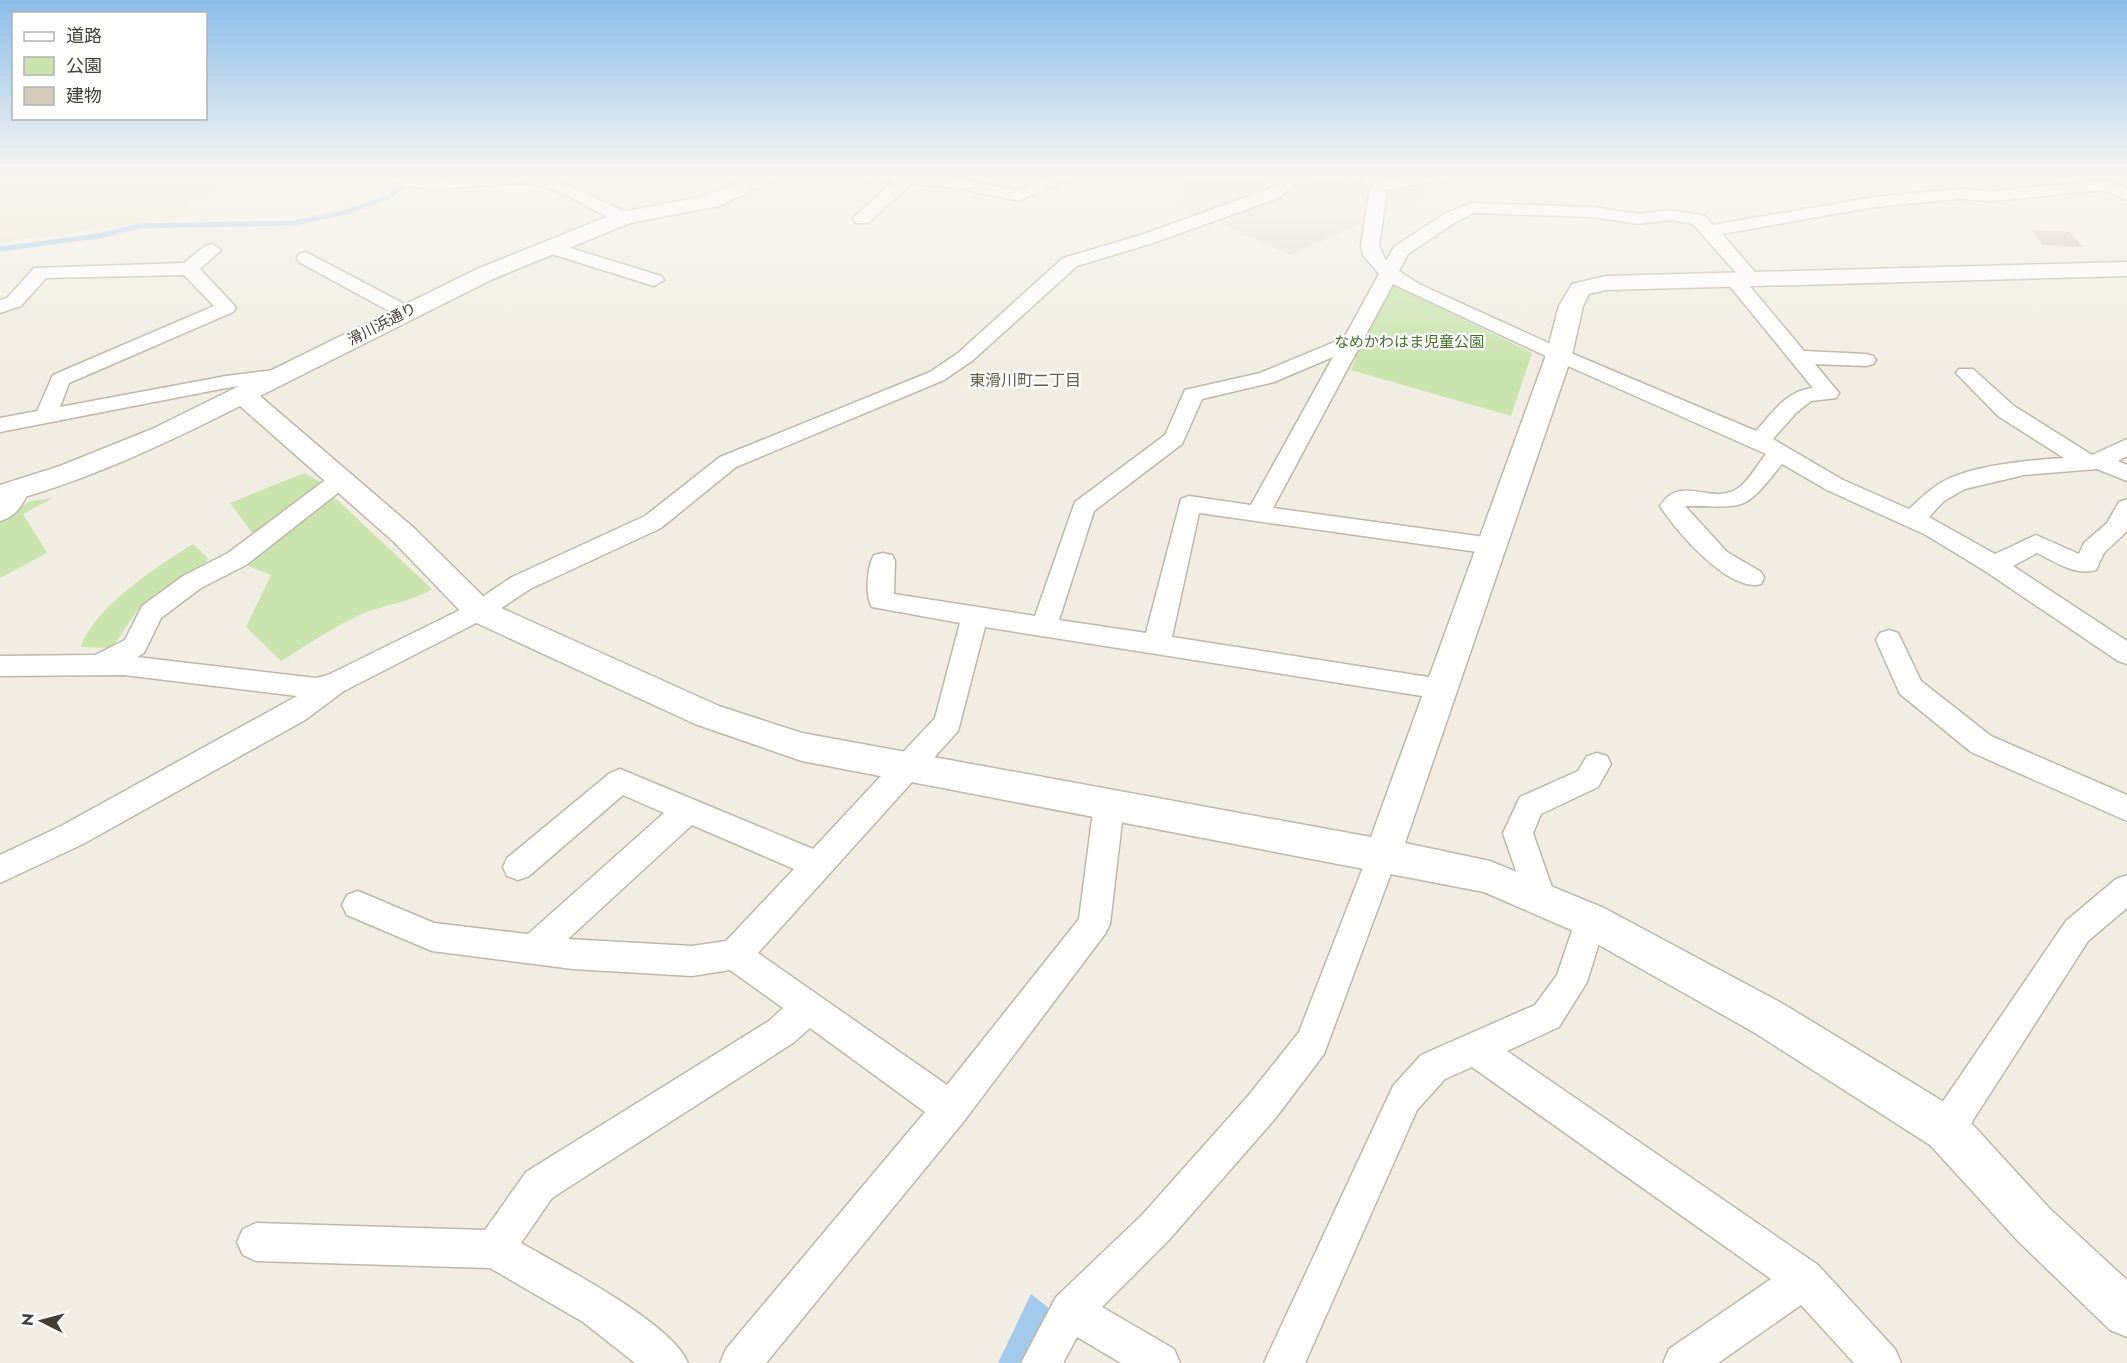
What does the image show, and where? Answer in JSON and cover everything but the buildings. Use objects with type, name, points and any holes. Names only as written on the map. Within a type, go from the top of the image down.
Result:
[{"type":"street","name":"滑川浜通り","points":[[9,492],[119,454],[485,274],[576,238]]},
{"type":"street","points":[[0,870],[72,835],[295,712],[334,684],[479,610],[521,583],[653,522],[728,462],[937,376],[965,357],[1070,262],[1151,238]]},
{"type":"street","points":[[1370,238],[1368,246],[1373,259],[1389,274],[1412,288],[1559,356],[1770,446],[1834,485],[1913,519],[1994,564],[2127,654]]},
{"type":"street","points":[[1258,513],[1401,251],[1421,238]]},
{"type":"street","points":[[1714,238],[1799,357],[1828,393],[1805,395],[1788,408],[1745,495],[1728,501],[1680,498],[1672,506],[1718,558],[1752,578]]},
{"type":"street","points":[[551,248],[654,280]]},
{"type":"street","points":[[0,307],[14,302],[41,272],[189,269],[212,250]]},
{"type":"street","points":[[306,258],[405,312]]},
{"type":"street","points":[[1041,1363],[1071,1311],[1155,1228],[1262,1108],[1312,1042],[1442,689],[1559,356],[1571,306],[1581,289],[1606,283],[2127,268]]},
{"type":"street","points":[[46,416],[60,379],[226,308],[189,269]]},
{"type":"street","points":[[1044,627],[1083,507],[1174,439],[1193,395],[1267,378],[1334,346],[1353,341]]},
{"type":"street","points":[[1799,357],[1866,360]]},
{"type":"street","points":[[1966,373],[2006,411],[2094,463],[2127,474]]},
{"type":"street","points":[[0,425],[226,382],[282,375]]},
{"type":"street","points":[[243,395],[404,535],[479,610],[707,715],[802,747],[906,768],[1284,835],[1490,877],[1539,896],[1590,920],[1770,1019],[1946,1129],[2034,1225],[2127,1313]]},
{"type":"street","points":[[1913,519],[1936,496],[1958,483],[2024,468],[2094,463],[2127,446]]},
{"type":"street","points":[[98,665],[135,646],[151,612],[192,582],[237,559],[340,480]]},
{"type":"street","points":[[0,513],[12,503],[9,492]]},
{"type":"street","points":[[1157,644],[1189,504],[1492,546]]},
{"type":"street","points":[[1994,564],[2036,543],[2049,546],[2076,563],[2087,564],[2093,549],[2124,522]]},
{"type":"street","points":[[883,561],[881,601],[1442,689]]},
{"type":"street","points":[[358,905],[432,937],[534,949],[692,961],[735,955],[948,723],[975,616]]},
{"type":"street","points":[[1889,640],[1910,687],[1981,744],[2127,809]]},
{"type":"street","points":[[0,666],[124,665],[316,688],[334,684]]},
{"type":"street","points":[[1539,896],[1518,833],[1530,807],[1588,779],[1597,764]]},
{"type":"street","points":[[518,867],[620,781],[817,865]]},
{"type":"street","points":[[740,1363],[951,1109],[1094,924],[1109,804]]},
{"type":"street","points":[[534,949],[687,810]]},
{"type":"street","points":[[1946,1129],[2077,931],[2127,889]]},
{"type":"street","points":[[1284,1363],[1404,1098],[1432,1067],[1477,1050],[1547,1016],[1571,982],[1590,920]]},
{"type":"street","points":[[735,955],[951,1109]]},
{"type":"street","points":[[494,1249],[539,1185],[781,1032],[807,1007]]},
{"type":"street","points":[[1477,1050],[1803,1279],[1881,1363]]},
{"type":"street","points":[[256,1242],[494,1249],[597,1308],[668,1363]]},
{"type":"street","points":[[1683,1363],[1803,1279]]},
{"type":"street","points":[[1071,1311],[1160,1363]]},
{"type":"shaded area","points":[[0,238],[39,238],[0,243]]},
{"type":"shaded area","points":[[1252,238],[1329,238],[1290,255]]},
{"type":"green space","name":"なめかわはま児童公園","points":[[1385,281],[1532,353],[1511,416],[1351,370]]},
{"type":"green space","points":[[304,473],[327,486],[254,535],[230,503]]},
{"type":"green space","points":[[331,494],[432,589],[416,597],[352,619],[281,661],[246,627],[271,575],[243,564]]},
{"type":"green space","points":[[53,498],[23,514],[47,553],[0,578],[0,522],[30,501]]},
{"type":"green space","points":[[193,544],[208,558],[203,566],[140,606],[112,648],[81,647],[88,632],[113,602],[146,575]]},
{"type":"water","points":[[1031,1294],[1050,1309],[1024,1363],[998,1363]]},
{"type":"waterway","points":[[0,249],[86,238]]},
{"type":"district","name":"東滑川町二丁目","points":[[1025,380]]}]
